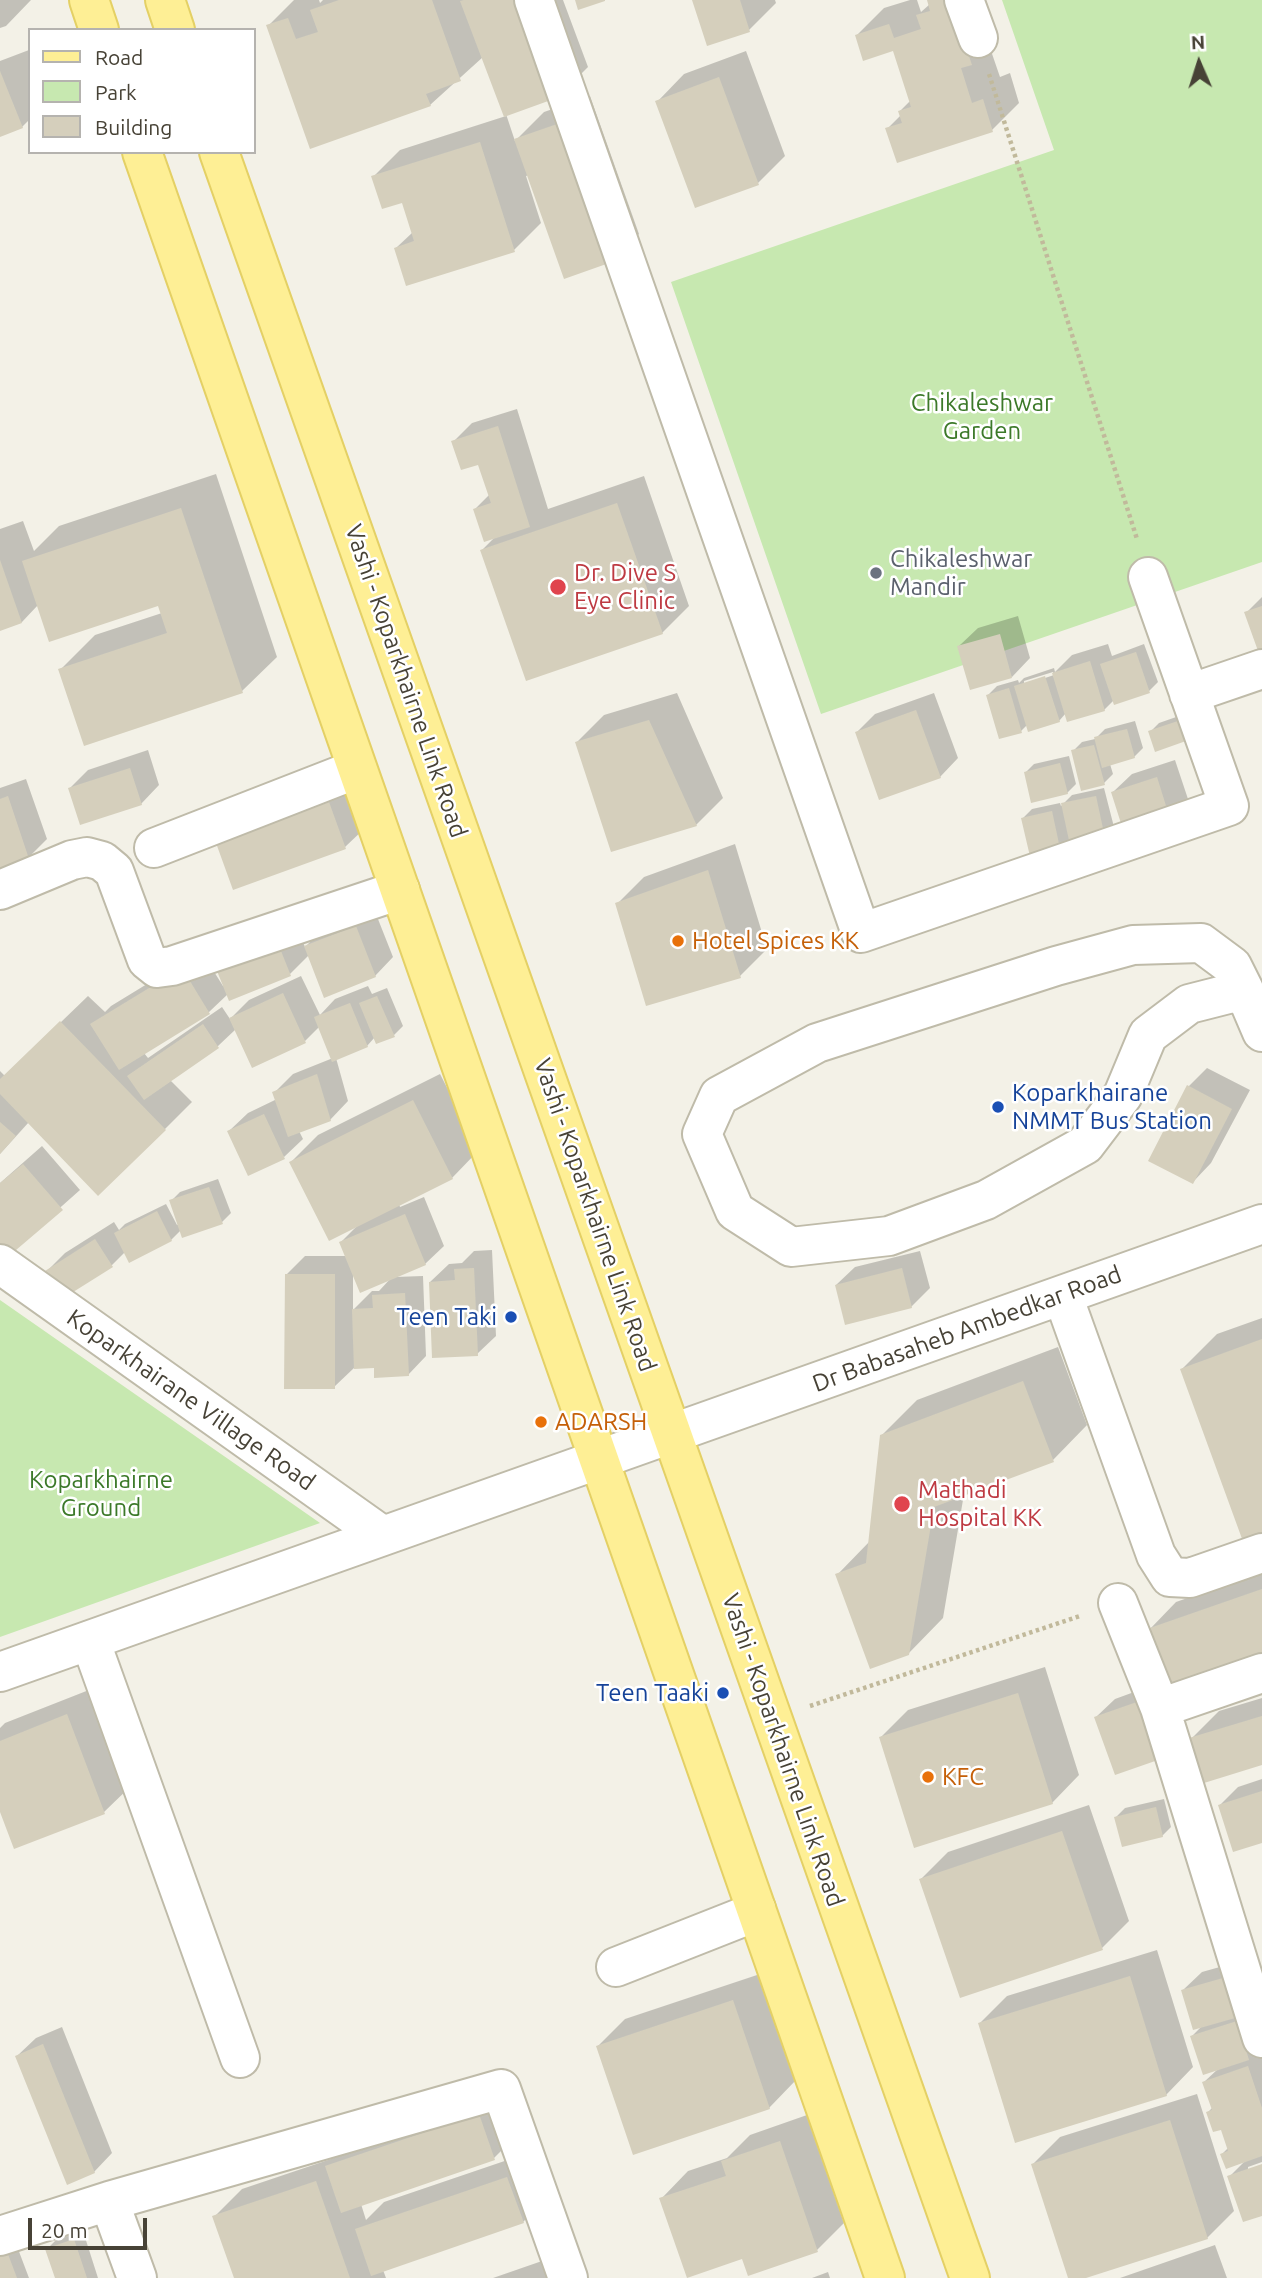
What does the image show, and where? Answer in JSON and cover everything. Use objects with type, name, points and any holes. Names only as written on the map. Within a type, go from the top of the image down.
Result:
[{"type":"main road","points":[[89,0],[98,28]]},
{"type":"main road","points":[[165,0],[174,28]]},
{"type":"main road","points":[[143,154],[885,2278]]},
{"type":"main road","name":"Vashi - Koparkhairne Link Road","points":[[220,154],[771,1719],[971,2278]]},
{"type":"street","points":[[534,0],[861,933],[1229,806],[1149,577]]},
{"type":"street","points":[[964,0],[978,38]]},
{"type":"street","points":[[1189,694],[1262,669]]},
{"type":"street","points":[[154,848],[358,769]]},
{"type":"street","points":[[0,890],[72,860],[87,857],[102,861],[114,871],[147,960],[157,968],[172,966],[400,890]]},
{"type":"street","points":[[1244,990],[1189,1004],[1147,1035],[1123,1095],[1086,1145],[986,1200],[889,1236],[792,1247],[735,1211],[702,1134],[719,1096],[817,1043],[1056,966],[1133,945],[1201,943],[1232,966],[1244,990],[1262,1032]]},
{"type":"street","name":"Dr Babasaheb Ambedkar Road","points":[[0,1672],[1262,1224]]},
{"type":"street","name":"Koparkhairane Village Road","points":[[0,1264],[383,1536]]},
{"type":"street","points":[[1063,1296],[1156,1555],[1170,1577],[1190,1578],[1262,1553]]},
{"type":"street","points":[[1118,1603],[1160,1708],[1262,2038]]},
{"type":"street","points":[[90,1640],[240,2058]]},
{"type":"street","points":[[1160,1708],[1262,1673]]},
{"type":"street","points":[[616,1967],[753,1913],[757,1909]]},
{"type":"street","points":[[0,2236],[109,2201],[501,2088],[568,2278]]},
{"type":"street","points":[[109,2201],[138,2278]]},
{"type":"path","points":[[978,38],[1149,577]]},
{"type":"path","points":[[771,1719],[1118,1603]]},
{"type":"green space","name":"Chikaleshwar Garden","points":[[1002,0],[1262,0],[1262,562],[821,714],[671,282],[1054,150]]},
{"type":"green space","name":"Koparkhairne Ground","points":[[0,1300],[320,1523],[0,1637]]},
{"type":"building","points":[[339,0],[432,0],[461,81],[426,94],[431,106],[310,149],[266,25],[288,18],[296,39],[318,32],[310,10]]},
{"type":"building","points":[[525,0],[562,96],[504,117],[460,1]]},
{"type":"building","points":[[575,0],[605,0],[605,1],[578,10]]},
{"type":"building","points":[[692,0],[740,0],[750,32],[707,46]]},
{"type":"building","points":[[927,0],[950,0],[972,65],[961,68],[972,103],[983,99],[993,132],[897,163],[885,128],[902,123],[898,111],[911,107],[893,51],[863,61],[855,35],[889,24],[894,38],[921,29],[916,15],[930,11]]},
{"type":"building","points":[[0,71],[23,128],[0,137]]},
{"type":"building","points":[[719,77],[759,185],[695,208],[655,101]]},
{"type":"building","points":[[563,122],[612,262],[564,279],[514,139]]},
{"type":"building","points":[[480,142],[515,252],[406,286],[394,248],[414,241],[402,203],[382,209],[371,176]]},
{"type":"building","points":[[498,426],[530,527],[484,542],[473,509],[491,503],[478,465],[461,470],[451,441]]},
{"type":"building","points":[[617,503],[663,634],[526,681],[480,550]]},
{"type":"building","points":[[181,508],[243,693],[84,746],[58,669],[167,633],[158,606],[49,642],[22,561]]},
{"type":"building","points":[[0,560],[22,623],[0,631]]},
{"type":"building","points":[[1262,606],[1262,662],[1244,612]]},
{"type":"building","points":[[1000,634],[1012,678],[970,690],[957,646]]},
{"type":"building","points":[[1136,652],[1150,693],[1114,705],[1100,664]]},
{"type":"building","points":[[1090,661],[1105,711],[1067,722],[1052,673]]},
{"type":"building","points":[[1045,676],[1060,722],[1028,732],[1014,686]]},
{"type":"building","points":[[1009,688],[1022,733],[999,739],[986,695]]},
{"type":"building","points":[[916,710],[941,778],[879,800],[855,732]]},
{"type":"building","points":[[1193,716],[1200,736],[1155,752],[1148,731]]},
{"type":"building","points":[[649,720],[697,826],[611,852],[575,742]]},
{"type":"building","points":[[1127,729],[1135,758],[1102,768],[1094,737]]},
{"type":"building","points":[[1094,745],[1105,785],[1081,791],[1071,750]]},
{"type":"building","points":[[1060,763],[1068,794],[1031,803],[1024,772]]},
{"type":"building","points":[[130,768],[142,805],[80,825],[68,788]]},
{"type":"building","points":[[1157,777],[1171,822],[1125,836],[1111,792]]},
{"type":"building","points":[[8,796],[29,859],[0,869],[0,799]]},
{"type":"building","points":[[1096,796],[1105,838],[1070,845],[1061,803]]},
{"type":"building","points":[[329,802],[346,849],[233,890],[216,843]]},
{"type":"building","points":[[1052,811],[1062,858],[1032,865],[1021,818]]},
{"type":"building","name":"Hotel Spices KK","points":[[708,870],[741,978],[646,1006],[615,903]]},
{"type":"building","points":[[356,926],[376,977],[324,998],[304,946]]},
{"type":"building","points":[[277,941],[291,976],[229,1001],[215,966]]},
{"type":"building","points":[[182,968],[210,1014],[119,1070],[90,1024]]},
{"type":"building","points":[[283,993],[306,1043],[252,1068],[229,1018]]},
{"type":"building","points":[[377,996],[395,1037],[376,1044],[359,1003]]},
{"type":"building","points":[[350,1003],[368,1047],[332,1062],[314,1017]]},
{"type":"building","points":[[60,1021],[166,1130],[98,1196],[0,1094],[0,1079]]},
{"type":"building","points":[[203,1024],[219,1048],[144,1100],[127,1076]]},
{"type":"building","points":[[317,1074],[331,1121],[288,1137],[272,1092]]},
{"type":"building","points":[[1187,1085],[1232,1109],[1193,1184],[1148,1161]]},
{"type":"building","points":[[413,1100],[453,1179],[329,1241],[289,1162]]},
{"type":"building","points":[[264,1114],[285,1159],[248,1176],[227,1131]]},
{"type":"building","points":[[0,1122],[16,1136],[0,1154]]},
{"type":"building","points":[[23,1164],[63,1210],[9,1256],[0,1246],[0,1183]]},
{"type":"building","points":[[209,1187],[223,1224],[182,1238],[169,1200]]},
{"type":"building","points":[[157,1211],[172,1241],[129,1263],[114,1233]]},
{"type":"building","points":[[405,1214],[426,1265],[360,1293],[339,1242]]},
{"type":"building","points":[[95,1239],[113,1267],[62,1299],[45,1271]]},
{"type":"building","points":[[474,1268],[478,1356],[432,1358],[429,1282],[455,1280],[454,1269]]},
{"type":"building","points":[[902,1268],[912,1308],[845,1325],[835,1285]]},
{"type":"building","points":[[285,1274],[335,1274],[335,1389],[284,1389]]},
{"type":"building","points":[[405,1293],[409,1376],[374,1378],[374,1368],[354,1369],[352,1309],[373,1308],[372,1295]]},
{"type":"building","points":[[1262,1339],[1262,1541],[1245,1547],[1180,1369]]},
{"type":"building","points":[[1023,1381],[1054,1462],[934,1507],[909,1655],[870,1669],[835,1574],[866,1563],[880,1435]]},
{"type":"building","points":[[1262,1589],[1262,1654],[1168,1688],[1147,1629]]},
{"type":"building","points":[[1018,1693],[1053,1804],[914,1848],[879,1737]]},
{"type":"building","points":[[1137,1702],[1158,1760],[1115,1775],[1094,1717]]},
{"type":"building","points":[[67,1714],[105,1814],[14,1849],[0,1812],[0,1741]]},
{"type":"building","points":[[1262,1716],[1262,1765],[1204,1783],[1189,1738]]},
{"type":"building","points":[[1262,1791],[1262,1843],[1233,1852],[1218,1805]]},
{"type":"building","points":[[1156,1807],[1163,1837],[1122,1847],[1114,1817]]},
{"type":"building","points":[[1062,1831],[1103,1950],[960,1998],[919,1879]]},
{"type":"building","points":[[1130,1976],[1167,2096],[1015,2143],[978,2023]]},
{"type":"building","points":[[1223,1978],[1235,2018],[1193,2030],[1181,1990]]},
{"type":"building","points":[[733,2000],[770,2109],[633,2155],[596,2046]]},
{"type":"building","points":[[1237,2021],[1249,2060],[1203,2075],[1190,2036]]},
{"type":"building","points":[[43,2044],[95,2173],[67,2185],[15,2056]]},
{"type":"building","points":[[1248,2066],[1262,2108],[1262,2156],[1226,2169],[1220,2154],[1228,2151],[1221,2130],[1213,2132],[1206,2112],[1212,2110],[1202,2082]]},
{"type":"building","points":[[479,2114],[495,2160],[341,2213],[325,2166]]},
{"type":"building","points":[[1170,2120],[1208,2239],[1086,2278],[1068,2278],[1031,2164]]},
{"type":"building","points":[[780,2141],[818,2252],[748,2276],[742,2259],[687,2278],[659,2198],[726,2176],[721,2161]]},
{"type":"building","points":[[1262,2164],[1262,2216],[1243,2222],[1227,2176]]},
{"type":"building","points":[[507,2177],[524,2223],[371,2276],[355,2229]]},
{"type":"building","points":[[316,2181],[350,2278],[234,2278],[212,2216]]},
{"type":"building","points":[[74,2239],[87,2278],[55,2278],[45,2249]]},
{"type":"building","points":[[3,2241],[17,2278],[0,2278],[0,2242]]},
{"type":"place","name":"Chikaleshwar Mandir","points":[[876,573]]},
{"type":"place","name":"Dr. Dive S Eye Clinic","points":[[558,587]]},
{"type":"place","name":"Hotel Spices KK","points":[[678,941]]},
{"type":"place","name":"Koparkhairane NMMT Bus Station","points":[[998,1107]]},
{"type":"place","name":"Teen Taki","points":[[511,1317]]},
{"type":"place","name":"ADARSH","points":[[541,1422]]},
{"type":"place","name":"Mathadi Hospital KK","points":[[902,1504]]},
{"type":"place","name":"Teen Taaki","points":[[723,1693]]},
{"type":"place","name":"KFC","points":[[928,1777]]}]
